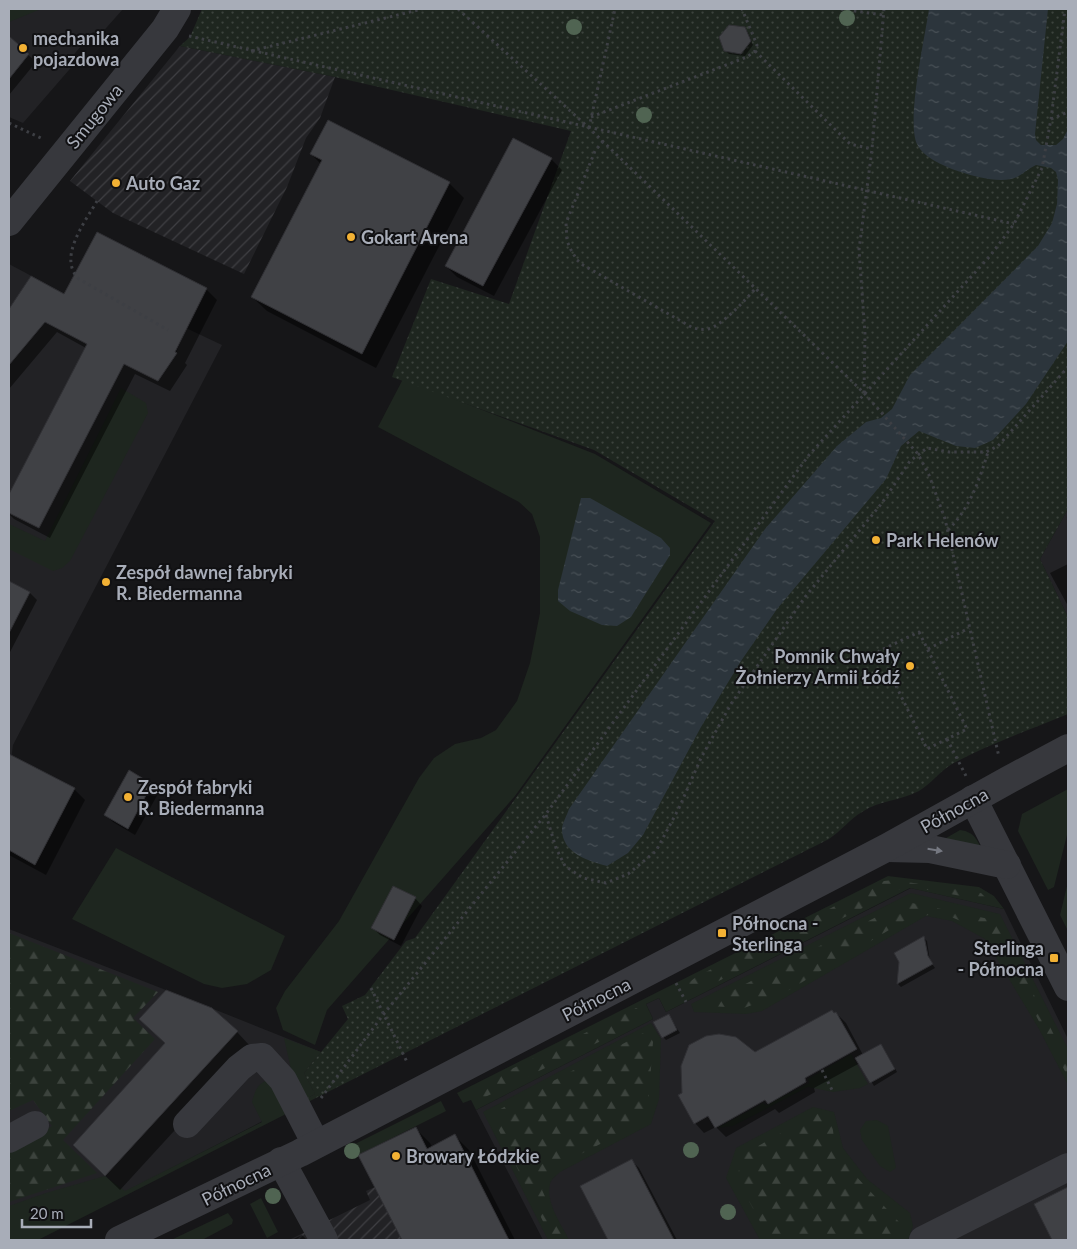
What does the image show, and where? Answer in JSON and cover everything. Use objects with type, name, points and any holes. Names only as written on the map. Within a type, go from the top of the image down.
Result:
[{"type":"street","name":"Smugowa","points":[[9,222],[171,19]]},
{"type":"street","name":"Północna","points":[[119,1240],[282,1162],[886,848],[970,788],[1068,748]]},
{"type":"street","points":[[970,788],[1068,987]]},
{"type":"street","points":[[886,848],[909,847],[930,849],[1007,865]]},
{"type":"street","points":[[187,1124],[239,1068],[252,1058],[262,1057],[283,1080],[316,1144]]},
{"type":"street","points":[[9,1139],[35,1125]]},
{"type":"street","points":[[282,1162],[324,1240]]},
{"type":"street","points":[[923,1240],[1068,1167]]},
{"type":"path","points":[[250,51],[422,9]]},
{"type":"path","points":[[458,9],[589,128],[756,288],[882,411],[918,454],[929,475],[948,530],[1000,760]]},
{"type":"path","points":[[589,128],[615,9]]},
{"type":"path","points":[[591,117],[747,57],[755,51],[757,45],[742,9]]},
{"type":"path","points":[[844,9],[883,15]]},
{"type":"path","points":[[864,393],[865,334],[859,250],[872,149],[884,9]]},
{"type":"path","points":[[319,1100],[383,1015],[546,814],[809,455],[990,256],[1014,224],[1042,168],[1051,119],[1065,9]]},
{"type":"path","points":[[171,19],[250,51],[1014,224]]},
{"type":"path","points":[[755,51],[850,144],[872,149]]},
{"type":"path","points":[[1051,119],[1068,112]]},
{"type":"path","points":[[9,123],[44,139]]},
{"type":"path","points":[[602,141],[595,151],[566,224],[567,241],[577,260],[684,323],[700,330],[709,329],[719,323],[756,288]]},
{"type":"path","points":[[97,201],[74,242],[70,263],[72,272],[79,279],[168,330]]},
{"type":"path","points":[[546,814],[556,848],[565,866],[583,878],[606,884],[628,874],[656,851],[731,704],[805,597],[882,503],[910,461],[927,448],[949,452],[989,451],[998,446],[1068,367]]},
{"type":"path","points":[[948,530],[963,514],[978,484],[989,451]]},
{"type":"path","points":[[928,649],[969,628]]},
{"type":"path","points":[[920,632],[928,649],[967,729],[927,749],[879,651],[920,632]]},
{"type":"path","points":[[947,739],[970,788]]},
{"type":"path","points":[[673,976],[686,1002]]},
{"type":"path","points":[[370,988],[407,1062]]},
{"type":"path","points":[[822,1070],[833,1092]]},
{"type":"shaded area","points":[[9,9],[123,9],[99,36],[93,32],[70,59],[75,63],[23,123],[9,117]]},
{"type":"shaded area","points":[[180,46],[335,77],[320,118],[306,138],[287,187],[244,274],[113,213],[70,181]]},
{"type":"shaded area","points":[[9,264],[176,353],[186,328],[222,345],[13,745],[11,760],[16,758],[75,788],[35,865],[11,851],[9,856]]},
{"type":"shaded area","points":[[1068,509],[1068,617],[1040,559]]},
{"type":"shaded area","points":[[911,888],[1004,909],[1068,1039],[1068,1240],[543,1240],[476,1110],[653,1019],[646,1004],[659,998],[666,1012]]},
{"type":"shaded area","points":[[9,929],[321,1052],[304,1073],[315,1094],[125,1192],[9,1207]]},
{"type":"shaded area","points":[[416,1127],[474,1240],[289,1240],[370,1200],[366,1191],[375,1187],[358,1155]]},
{"type":"green space","points":[[9,9],[41,9],[9,22]]},
{"type":"green space","name":"Park Helenów","points":[[202,9],[1068,9],[1068,509],[1040,559],[1068,617],[1068,714],[952,764],[919,791],[876,805],[862,812],[829,839],[306,1103],[304,1100],[315,1094],[304,1073],[348,1019],[342,1006],[365,995],[406,941],[415,938],[715,521],[594,450],[392,377],[431,279],[509,304],[571,131],[335,77],[180,46],[190,37]]},
{"type":"green space","points":[[403,379],[595,454],[711,523],[515,796],[327,1010],[315,1045],[283,1030],[276,1008],[285,991],[339,921],[419,778],[434,758],[455,744],[481,738],[496,730],[517,701],[530,663],[540,613],[540,537],[532,514],[519,502],[378,427]]},
{"type":"green space","points":[[121,388],[146,403],[148,413],[70,561],[62,568],[53,571],[9,549],[9,524],[45,541]]},
{"type":"green space","points":[[1068,789],[1068,831],[1054,887],[1048,890],[1018,831],[1022,814]]},
{"type":"green space","points":[[960,830],[973,835],[984,855],[941,841]]},
{"type":"green space","points":[[116,848],[285,936],[271,970],[247,984],[222,988],[204,984],[72,919]]},
{"type":"green space","points":[[888,876],[979,887],[994,896],[1004,909],[910,888],[666,1012],[659,998],[646,1004],[653,1019],[476,1110],[471,1100],[463,1103],[457,1093]]},
{"type":"green space","points":[[893,880],[981,893],[989,901],[906,886],[697,992],[687,984],[696,977],[884,881]]},
{"type":"green space","points":[[1068,882],[1068,931],[1060,915]]},
{"type":"green space","points":[[911,893],[1000,914],[1068,1049],[1068,1085],[1039,1029],[985,939],[952,921],[926,916],[762,1011],[746,1014],[694,1012],[691,1004]]},
{"type":"green space","points":[[912,903],[989,919],[999,925],[1068,1063],[1068,1077],[1007,960],[984,931],[942,913],[909,918],[784,993],[744,1008],[709,1006],[718,998],[890,910]]},
{"type":"green space","points":[[9,933],[158,992],[133,1018],[155,1039],[63,1140],[97,1173],[9,1202],[9,1149],[52,1126],[33,1100],[9,1111]]},
{"type":"green space","points":[[636,1008],[643,1012],[640,1022],[481,1099],[471,1093],[475,1087]]},
{"type":"green space","points":[[651,1023],[661,1039],[659,1099],[651,1124],[560,1172],[553,1179],[549,1191],[552,1206],[569,1240],[548,1240],[483,1112]]},
{"type":"green space","points":[[647,1031],[653,1042],[648,1107],[635,1126],[577,1156],[548,1174],[542,1190],[565,1240],[552,1240],[491,1114]]},
{"type":"green space","points":[[284,1038],[321,1052],[304,1073],[315,1094],[304,1100],[293,1078]]},
{"type":"green space","points":[[851,1054],[868,1084],[860,1088],[833,1092],[808,1087],[733,1126],[717,1128],[763,1103],[766,1105],[809,1083],[808,1079]]},
{"type":"green space","points":[[265,1081],[271,1081],[290,1112],[38,1240],[9,1240],[9,1206],[105,1176],[125,1191],[262,1122],[252,1102],[258,1087]]},
{"type":"green space","points":[[441,1101],[446,1111],[358,1155],[353,1145]]},
{"type":"green space","points":[[813,1107],[834,1112],[843,1148],[867,1179],[910,1213],[913,1226],[908,1240],[760,1240],[726,1178],[736,1148]]},
{"type":"green space","points":[[817,1113],[832,1123],[835,1146],[852,1172],[899,1222],[888,1240],[770,1240],[737,1179],[742,1155]]},
{"type":"green space","points":[[877,1120],[888,1126],[896,1168],[890,1172],[880,1166],[862,1140],[860,1130],[866,1121]]},
{"type":"green space","points":[[261,1198],[278,1232],[267,1238],[250,1204]]},
{"type":"green space","points":[[228,1213],[233,1220],[232,1224],[202,1240],[171,1240]]},
{"type":"water","points":[[929,9],[1048,9],[1035,134],[1036,140],[1041,145],[1056,145],[1063,139],[1068,129],[1068,341],[1026,404],[993,440],[975,448],[956,446],[919,431],[901,446],[886,479],[777,609],[741,661],[701,727],[643,835],[628,853],[607,866],[584,858],[571,850],[563,837],[563,823],[569,809],[765,529],[837,446],[866,422],[881,418],[892,409],[910,375],[1038,246],[1052,223],[1057,204],[1058,180],[1056,172],[1051,168],[1036,165],[1019,176],[1004,180],[981,178],[936,162],[925,154],[917,144],[914,133],[915,99]]},
{"type":"water","points":[[581,498],[590,498],[661,538],[670,548],[670,555],[631,617],[617,626],[602,625],[570,611],[558,601],[558,590]]},
{"type":"building","points":[[729,25],[745,27],[751,41],[741,54],[724,51],[719,37]]},
{"type":"building","points":[[9,36],[29,54],[9,79]]},
{"type":"building","points":[[328,120],[450,182],[362,354],[251,297],[322,160],[310,154]]},
{"type":"building","points":[[513,138],[552,158],[483,286],[445,266]]},
{"type":"building","points":[[97,232],[207,288],[175,352],[177,353],[158,381],[124,364],[39,528],[9,513],[9,494],[87,344],[45,322],[9,365],[9,309],[31,276],[64,294]]},
{"type":"building","points":[[9,581],[30,592],[9,633]]},
{"type":"building","points":[[9,754],[75,788],[35,865],[9,850]]},
{"type":"building","points":[[129,770],[152,784],[128,829],[104,815]]},
{"type":"building","points":[[393,886],[416,897],[394,940],[371,928]]},
{"type":"building","points":[[924,936],[928,956],[933,964],[897,984],[899,962],[894,953]]},
{"type":"building","points":[[166,990],[212,1008],[238,1031],[105,1176],[73,1145],[165,1043],[139,1019]]},
{"type":"building","points":[[832,1010],[834,1013],[836,1012],[857,1049],[805,1078],[806,1082],[768,1104],[765,1100],[715,1128],[708,1116],[694,1124],[678,1095],[682,1093],[681,1066],[689,1045],[706,1036],[719,1034],[736,1037],[755,1052]]},
{"type":"building","points":[[669,1014],[677,1030],[662,1038],[653,1022]]},
{"type":"building","points":[[881,1044],[895,1069],[870,1083],[855,1058]]},
{"type":"building","points":[[416,1127],[427,1149],[455,1134],[509,1240],[402,1240],[358,1155]]},
{"type":"building","points":[[632,1159],[674,1240],[608,1240],[580,1186]]},
{"type":"building","points":[[1068,1187],[1068,1240],[1052,1240],[1034,1204]]},
{"type":"place","name":"mechanika pojazdowa","points":[[23,48]]},
{"type":"place","name":"Auto Gaz","points":[[116,183]]},
{"type":"place","name":"Gokart Arena","points":[[351,237]]},
{"type":"place","name":"Park Helenów","points":[[876,540]]},
{"type":"place","name":"Zespół dawnej fabryki R. Biedermanna","points":[[106,582]]},
{"type":"place","name":"Pomnik Chwały Żołnierzy Armii Łódź","points":[[910,666]]},
{"type":"place","name":"Zespół fabryki R. Biedermanna","points":[[128,797]]},
{"type":"place","name":"Północna - Sterlinga","points":[[722,933]]},
{"type":"place","name":"Sterlinga - Północna","points":[[1054,958]]},
{"type":"place","name":"Browary Łódzkie","points":[[396,1156]]}]
